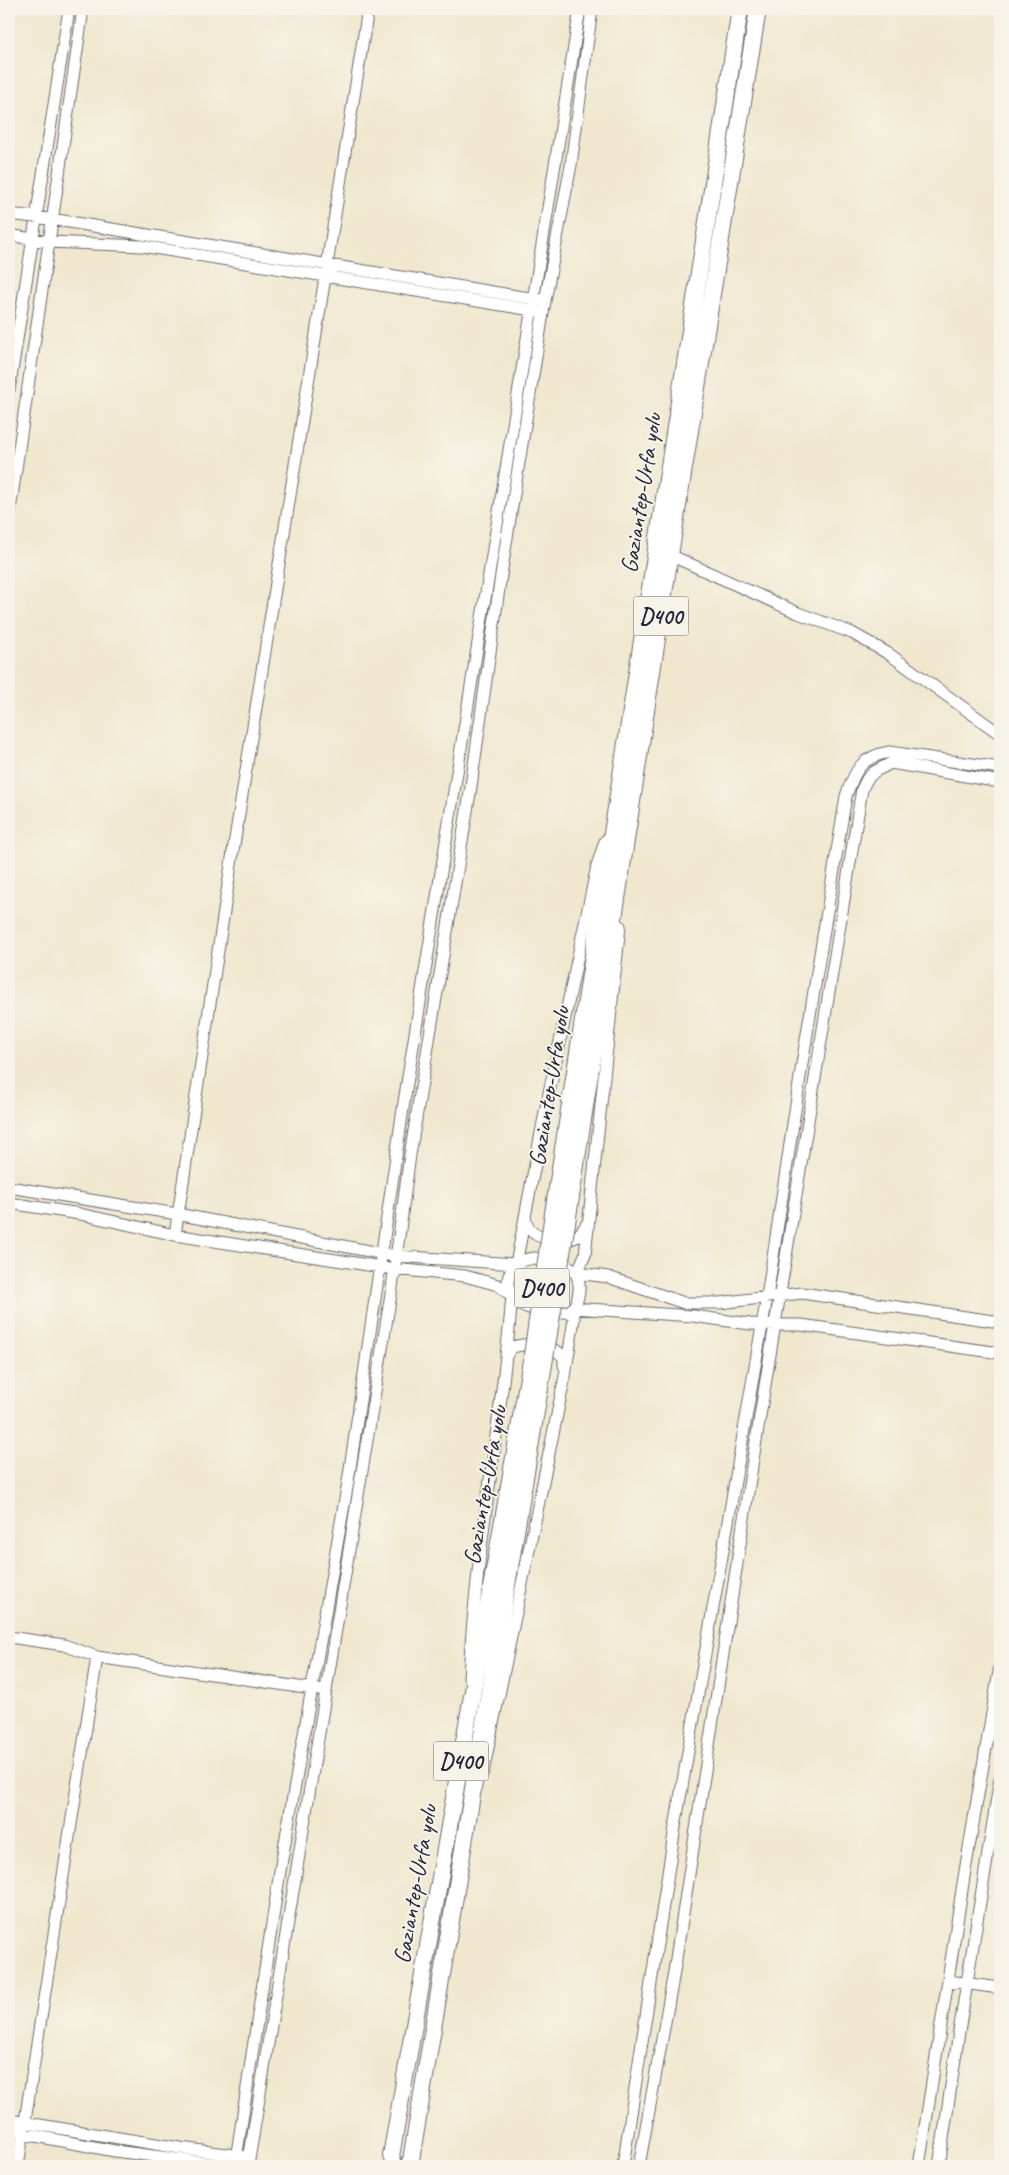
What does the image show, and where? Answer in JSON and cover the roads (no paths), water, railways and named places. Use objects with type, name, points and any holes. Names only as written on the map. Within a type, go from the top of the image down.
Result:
[{"type":"highway","name":"Gaziantep-Urfa yolu","points":[[560,1222],[618,795],[740,9]]},
{"type":"highway","name":"Gaziantep-Urfa yolu","points":[[410,2166],[466,1834],[538,1357],[620,878],[758,9]]},
{"type":"highway","name":"Gaziantep-Urfa yolu","points":[[395,2166],[391,2156],[466,1728],[538,1357]]},
{"type":"street","points":[[9,390],[69,9]]},
{"type":"street","points":[[9,517],[84,9]]},
{"type":"street","points":[[176,1235],[177,1214],[234,845],[368,9]]},
{"type":"street","points":[[235,2161],[280,1871],[348,1482],[380,1253],[537,303],[580,9]]},
{"type":"street","points":[[537,303],[570,165],[592,9]]},
{"type":"street","points":[[9,214],[36,219],[52,219],[510,294],[537,303],[544,313],[501,575],[470,793],[394,1268],[248,2161],[235,2161],[24,2129],[9,2131]]},
{"type":"street","points":[[9,235],[49,242],[142,246],[326,276],[537,303]]},
{"type":"street","points":[[670,554],[798,613],[852,633],[889,654],[1000,734]]},
{"type":"street","points":[[624,2166],[675,1827],[767,1297],[802,1064],[846,796],[852,777],[866,759],[876,754],[890,752],[1000,768]]},
{"type":"street","points":[[639,2166],[673,1978],[775,1324],[862,789],[867,779],[874,772],[891,763],[1000,782]]},
{"type":"street","points":[[466,1728],[476,1578],[506,1356],[512,1296],[508,1281],[510,1272],[516,1264],[598,866],[618,795]]},
{"type":"street","points":[[9,1203],[80,1214],[176,1235],[379,1266],[464,1276],[498,1285],[524,1306],[542,1311],[569,1312],[579,1297],[580,1282],[577,1272],[585,1255],[621,916],[620,878]]},
{"type":"street","points":[[9,1187],[177,1214],[395,1256],[516,1264],[534,1258],[554,1260],[565,1264],[577,1272],[608,1277],[684,1303],[719,1304],[802,1293],[1000,1322]]},
{"type":"street","points":[[525,1214],[527,1226],[534,1233],[553,1240],[576,1236],[584,1231],[589,1220]]},
{"type":"street","points":[[573,1308],[692,1316],[761,1324],[801,1325],[1000,1354]]},
{"type":"street","points":[[466,1834],[488,1752],[512,1621],[565,1376],[574,1319],[573,1308]]},
{"type":"street","points":[[506,1356],[512,1347],[524,1344],[544,1345],[564,1357],[565,1376]]},
{"type":"street","points":[[9,1636],[64,1644],[97,1657],[325,1691]]},
{"type":"street","points":[[18,2166],[97,1657]]},
{"type":"street","points":[[919,2166],[1000,1666]]},
{"type":"street","points":[[939,2166],[1000,1779]]},
{"type":"street","points":[[948,1981],[967,1982],[1000,1988]]},
{"type":"street","points":[[9,2120],[24,2129],[115,2151],[230,2166]]}]
